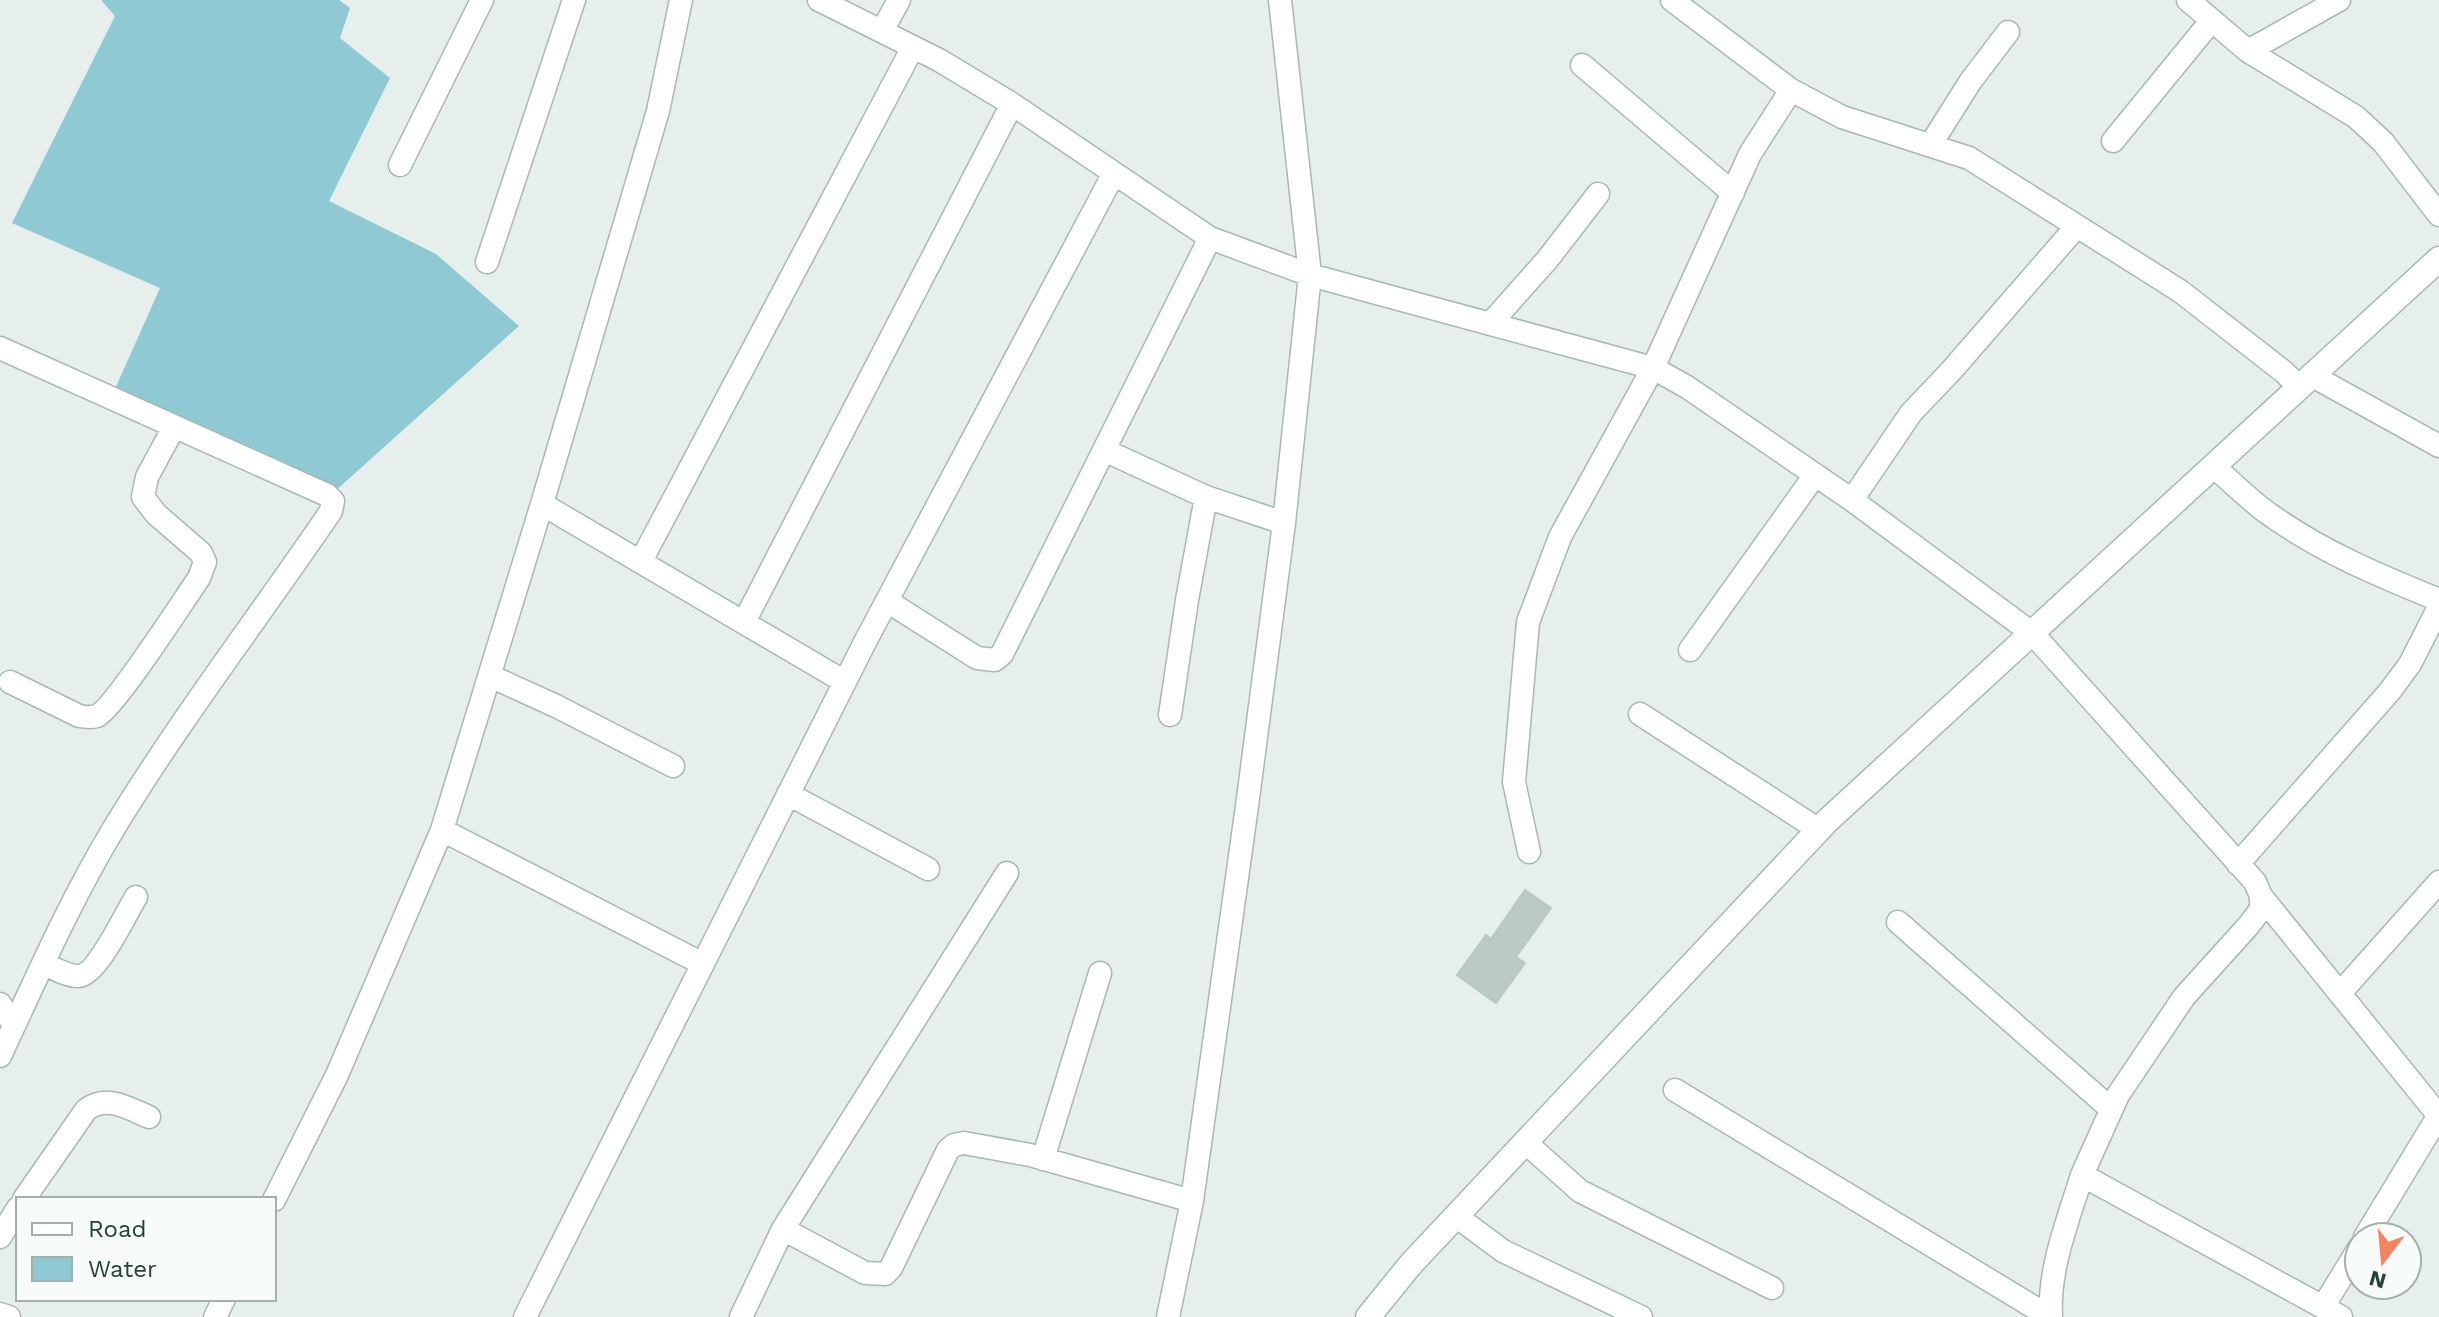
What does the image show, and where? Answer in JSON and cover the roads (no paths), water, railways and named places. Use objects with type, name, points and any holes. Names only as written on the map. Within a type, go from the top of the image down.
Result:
[{"type":"street","points":[[400,165],[482,0]]},
{"type":"street","points":[[487,262],[574,0]]},
{"type":"street","points":[[276,1197],[337,1075],[442,830],[658,111],[681,0]]},
{"type":"street","points":[[819,0],[913,47],[1012,104],[1210,238],[1310,275],[1653,368],[1687,387],[1852,500],[2033,634],[2255,882],[2261,896],[2439,1116],[2375,1221]]},
{"type":"street","points":[[882,31],[899,0]]},
{"type":"street","points":[[1168,1317],[1192,1201],[1250,790],[1284,523],[1310,275],[1280,0]]},
{"type":"street","points":[[1672,0],[1791,90],[1842,117],[1969,158],[2180,291],[2284,372],[2439,446]]},
{"type":"street","points":[[2188,0],[2248,51],[2356,117],[2383,142],[2439,215]]},
{"type":"street","points":[[2248,51],[2339,0]]},
{"type":"street","points":[[2113,141],[2212,20]]},
{"type":"street","points":[[1931,144],[1970,82],[2008,32]]},
{"type":"street","points":[[641,561],[913,47]]},
{"type":"street","points":[[1582,65],[1733,193]]},
{"type":"street","points":[[1529,852],[1514,782],[1528,622],[1560,537],[1653,368],[1750,154],[1791,90]]},
{"type":"street","points":[[744,622],[1012,104]]},
{"type":"street","points":[[525,1317],[845,682],[1113,175]]},
{"type":"street","points":[[1490,324],[1547,260],[1598,194]]},
{"type":"street","points":[[1852,500],[1911,413],[2077,226]]},
{"type":"street","points":[[887,601],[977,658],[995,660],[1002,654],[1210,238]]},
{"type":"street","points":[[1369,1316],[1411,1264],[1819,830],[2305,381],[2435,269]]},
{"type":"street","points":[[0,348],[327,495],[333,501],[331,511],[178,730],[115,827],[66,912],[0,1056]]},
{"type":"street","points":[[10,682],[79,716],[97,716],[122,689],[199,578],[205,562],[201,553],[156,514],[143,497],[147,477],[174,427]]},
{"type":"street","points":[[1106,451],[1206,497],[1284,523]]},
{"type":"street","points":[[2213,466],[2267,513],[2324,549],[2439,600]]},
{"type":"street","points":[[1690,650],[1815,475]]},
{"type":"street","points":[[1170,715],[1206,497]]},
{"type":"street","points":[[542,504],[845,682]]},
{"type":"street","points":[[2238,864],[2390,691],[2410,664],[2439,607]]},
{"type":"street","points":[[490,676],[673,766]]},
{"type":"street","points":[[1640,714],[1819,830]]},
{"type":"street","points":[[788,794],[928,869]]},
{"type":"street","points":[[442,830],[703,964]]},
{"type":"street","points":[[741,1317],[783,1229],[1007,873]]},
{"type":"street","points":[[2341,992],[2439,882]]},
{"type":"street","points":[[2051,1317],[2054,1268],[2082,1175],[2110,1108],[2184,997],[2261,909],[2261,896]]},
{"type":"street","points":[[43,963],[78,976],[88,974],[136,897]]},
{"type":"street","points":[[1898,922],[2110,1108]]},
{"type":"street","points":[[1043,1159],[1100,973]]},
{"type":"street","points":[[0,1004],[14,1025]]},
{"type":"street","points":[[1675,1090],[2051,1317]]},
{"type":"street","points":[[25,1197],[86,1110],[95,1103],[114,1103],[149,1117]]},
{"type":"street","points":[[1525,1142],[1580,1191],[1772,1288]]},
{"type":"street","points":[[783,1229],[865,1273],[885,1274],[891,1268],[941,1162],[954,1145],[979,1145],[1043,1159],[1192,1201]]},
{"type":"street","points":[[2082,1175],[2332,1312],[2343,1286]]},
{"type":"street","points":[[0,1237],[16,1211]]},
{"type":"street","points":[[1456,1216],[1503,1251],[1641,1317]]},
{"type":"street","points":[[0,1314],[9,1317]]},
{"type":"water","points":[[101,0],[339,0],[350,8],[340,38],[390,78],[329,201],[436,254],[519,326],[334,492],[115,389],[160,288],[12,223],[115,16]]}]
